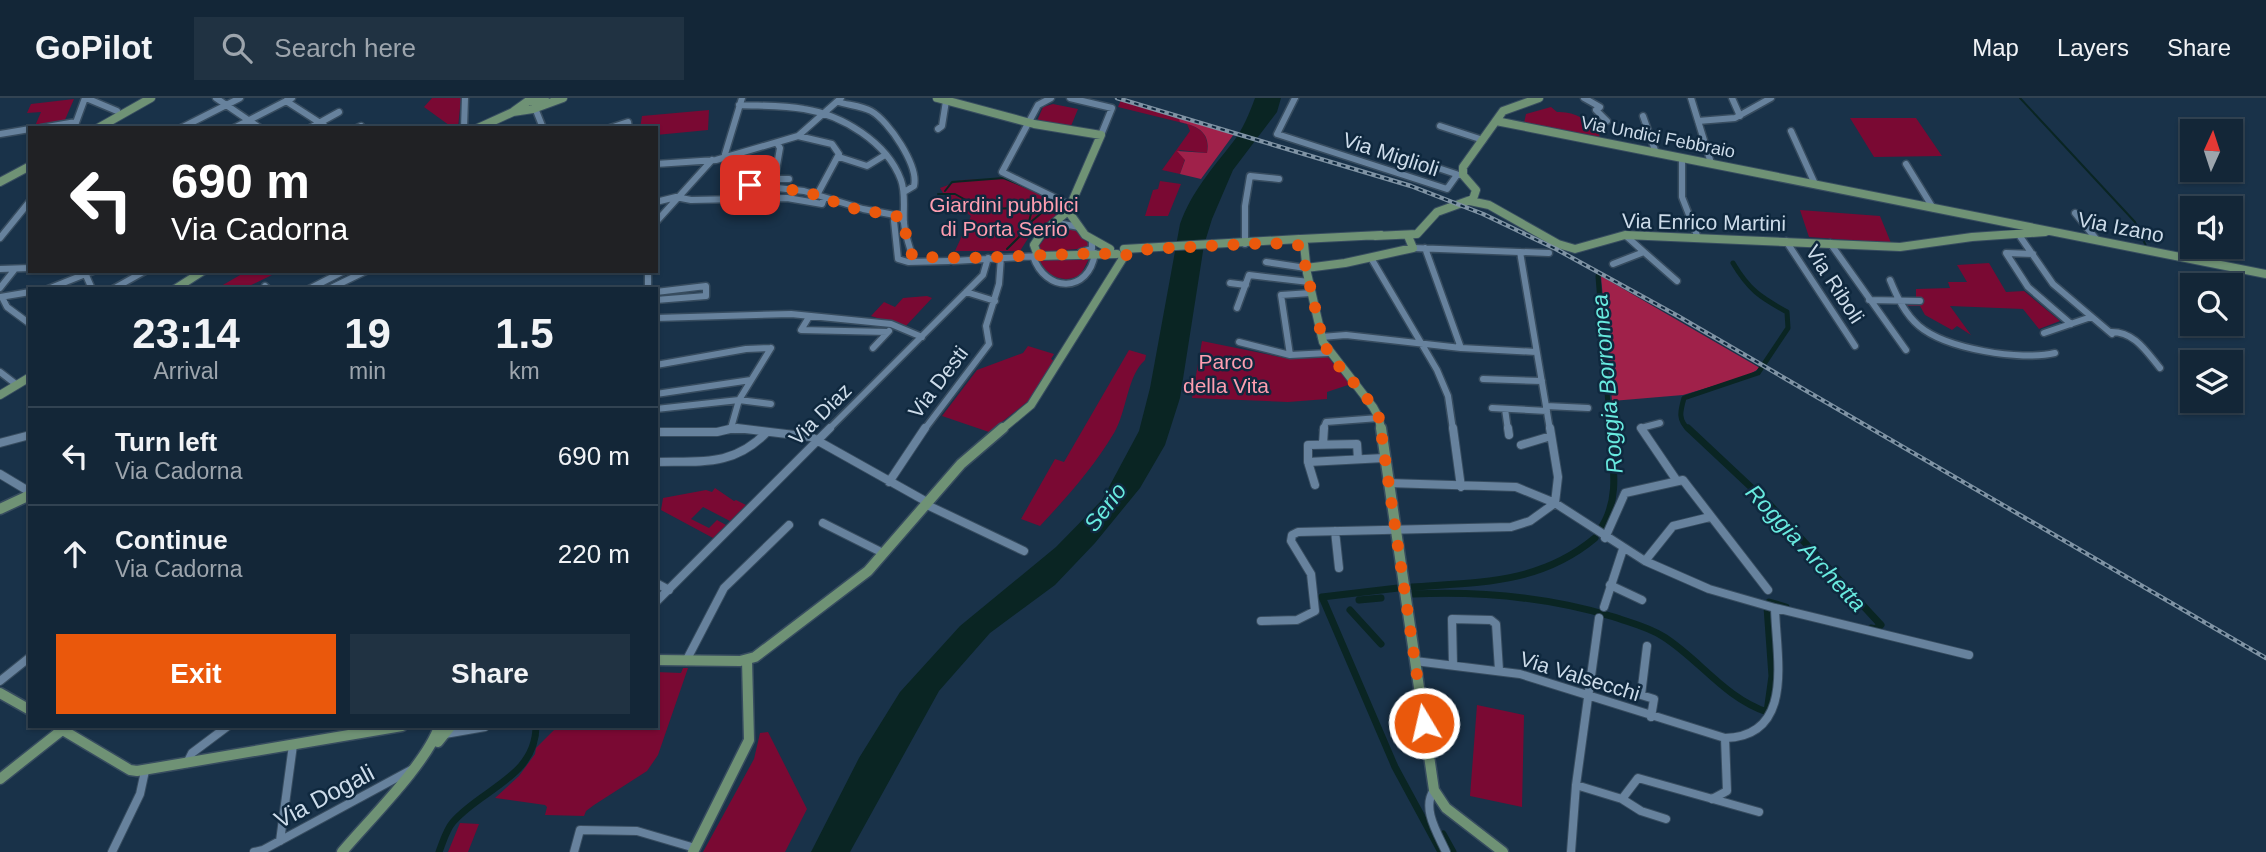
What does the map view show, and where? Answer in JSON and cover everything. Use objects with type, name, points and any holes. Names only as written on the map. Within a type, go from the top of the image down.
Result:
[{"type":"street","points":[[54,126],[75,125],[85,98],[117,111]]},
{"type":"street","points":[[102,126],[151,98]]},
{"type":"street","points":[[216,98],[257,126]]},
{"type":"street","points":[[185,126],[240,98]]},
{"type":"street","points":[[464,126],[465,98]]},
{"type":"street","points":[[482,126],[529,103],[563,98]]},
{"type":"street","points":[[955,98],[964,105]]},
{"type":"street","points":[[1034,245],[1034,265],[1044,276],[1068,284],[1079,282],[1094,268],[1093,247],[1069,208],[1002,173],[1039,104],[1051,98]]},
{"type":"street","points":[[1011,257],[1025,253],[1069,208],[1112,108],[1070,98]]},
{"type":"street","name":"Via Miglioli","points":[[1295,98],[1277,134],[1447,189],[1460,175],[1426,164]]},
{"type":"street","points":[[906,209],[894,221],[897,255],[898,259],[904,262],[1075,253],[1093,247],[1122,254],[1149,249],[1301,242],[1416,232],[1442,209],[1470,201],[1476,190],[1460,175],[1463,167],[1506,109],[1519,101],[1539,98]]},
{"type":"street","points":[[1584,98],[1600,107],[1596,110],[1607,121]]},
{"type":"street","points":[[1690,98],[1711,163]]},
{"type":"street","points":[[1732,98],[1740,116]]},
{"type":"street","points":[[1698,121],[1740,116],[1771,98]]},
{"type":"street","points":[[238,126],[289,99],[325,126]]},
{"type":"street","points":[[938,129],[942,126],[944,99],[1028,123],[1101,135]]},
{"type":"street","points":[[658,164],[712,160],[798,136],[840,100],[871,111],[899,141],[916,179],[914,186],[904,192]]},
{"type":"street","points":[[728,154],[741,102],[811,110],[851,125],[885,155],[899,176],[906,209],[904,222],[912,255]]},
{"type":"street","points":[[529,103],[541,126]]},
{"type":"street","points":[[314,126],[338,113]]},
{"type":"street","points":[[1643,116],[1656,153]]},
{"type":"street","points":[[804,119],[815,122]]},
{"type":"street","name":"Via Undici Febbraio","points":[[1496,121],[2010,222],[2029,230]]},
{"type":"street","points":[[1440,126],[1483,139]]},
{"type":"street","points":[[0,136],[28,129]]},
{"type":"street","points":[[1791,131],[1815,184]]},
{"type":"street","points":[[798,136],[832,144],[839,157],[867,166],[885,155]]},
{"type":"street","points":[[771,198],[780,148],[777,143]]},
{"type":"street","points":[[821,199],[839,157]]},
{"type":"street","points":[[1682,158],[1682,197],[1698,238]]},
{"type":"street","points":[[658,220],[712,160]]},
{"type":"street","points":[[1906,164],[1933,208]]},
{"type":"street","points":[[0,183],[28,167]]},
{"type":"street","points":[[1245,244],[1245,206],[1250,176],[1279,179]]},
{"type":"street","points":[[774,179],[789,179]]},
{"type":"street","points":[[750,185],[772,190],[801,190],[852,208],[898,216],[904,222]]},
{"type":"street","points":[[658,202],[676,199],[821,199]]},
{"type":"street","name":"Via Enrico Martini","points":[[1470,201],[1489,205],[1563,246],[1578,249],[1621,235],[1900,247],[1972,237],[2019,235],[2029,230],[2052,232]]},
{"type":"street","points":[[0,238],[28,204]]},
{"type":"street","points":[[2075,213],[2097,240]]},
{"type":"street","points":[[2010,222],[2053,284],[2111,333],[2120,330],[2129,333],[2160,368]]},
{"type":"street","points":[[1047,228],[1063,224],[1079,227]]},
{"type":"street","points":[[1375,236],[1416,232]]},
{"type":"street","points":[[1413,248],[1416,232]]},
{"type":"street","points":[[1416,232],[1416,244],[1425,248],[1461,348]]},
{"type":"street","name":"Via Izano","points":[[2052,232],[2266,274]]},
{"type":"street","points":[[1621,235],[1677,281]]},
{"type":"street","name":"Via Riboli","points":[[1786,240],[1855,346]]},
{"type":"street","points":[[1301,242],[1321,337],[1328,352],[1371,402],[1379,418],[1434,790],[1446,808],[1503,852]]},
{"type":"street","points":[[1830,243],[1906,350]]},
{"type":"street","points":[[1266,262],[1305,264],[1371,258],[1413,248],[1549,253]]},
{"type":"street","points":[[1261,621],[1301,619],[1313,614],[1311,574],[1294,549],[1292,535],[1298,532],[1511,527],[1530,521],[1555,503],[1559,477],[1520,252]]},
{"type":"street","points":[[1613,264],[1644,252]]},
{"type":"street","points":[[2033,254],[2006,253],[2028,287],[2071,324]]},
{"type":"street","points":[[658,660],[747,660],[764,652],[868,570],[976,450],[1031,405],[1122,254]]},
{"type":"street","points":[[897,255],[904,258],[912,255],[952,259]]},
{"type":"street","name":"Via Desti","points":[[889,482],[933,416],[989,344],[986,326],[999,284],[1001,257]]},
{"type":"street","name":"Via Diaz","points":[[658,600],[966,292],[985,271],[988,258]]},
{"type":"street","points":[[1371,258],[1437,370],[1448,396],[1461,487]]},
{"type":"street","points":[[0,269],[28,268]]},
{"type":"street","points":[[0,288],[15,269]]},
{"type":"street","points":[[53,287],[85,273]]},
{"type":"street","points":[[117,287],[141,273]]},
{"type":"street","points":[[178,287],[200,273]]},
{"type":"street","points":[[313,287],[340,273]]},
{"type":"street","points":[[334,287],[362,273]]},
{"type":"street","points":[[1237,308],[1249,275],[1308,282]]},
{"type":"street","points":[[1889,280],[1897,300],[1915,323],[1950,345],[2027,357],[2055,353]]},
{"type":"street","points":[[1230,283],[1246,285]]},
{"type":"street","points":[[658,292],[706,286],[706,296],[658,300]]},
{"type":"street","points":[[28,292],[1,297],[7,307],[28,323]]},
{"type":"street","points":[[966,292],[995,301]]},
{"type":"street","points":[[1290,355],[1281,295],[1311,293]]},
{"type":"street","points":[[1869,300],[1920,301]]},
{"type":"street","points":[[658,318],[791,314],[894,326],[922,337]]},
{"type":"street","points":[[809,317],[801,330],[888,332]]},
{"type":"street","points":[[2044,333],[2091,317]]},
{"type":"street","points":[[873,348],[894,326]]},
{"type":"street","points":[[1321,337],[1346,335],[1461,348],[1536,352]]},
{"type":"street","points":[[1239,342],[1290,355],[1328,352]]},
{"type":"street","points":[[658,365],[746,349],[771,348],[738,400],[731,428]]},
{"type":"street","points":[[0,372],[17,385]]},
{"type":"street","points":[[0,395],[28,378]]},
{"type":"street","points":[[1483,379],[1542,381]]},
{"type":"street","points":[[658,394],[751,380]]},
{"type":"street","points":[[658,409],[738,400],[771,404]]},
{"type":"street","points":[[1492,408],[1588,408]]},
{"type":"street","points":[[1505,409],[1509,435]]},
{"type":"street","points":[[1323,444],[1322,432],[1326,422],[1379,418]]},
{"type":"street","points":[[1660,423],[1641,428],[1677,481]]},
{"type":"street","points":[[658,432],[717,432],[731,428],[819,440],[926,503],[1024,551]]},
{"type":"street","points":[[658,462],[724,460],[743,454],[756,445],[766,432]]},
{"type":"street","points":[[0,443],[28,436]]},
{"type":"street","points":[[1521,445],[1551,436]]},
{"type":"street","points":[[1315,485],[1308,461],[1308,445],[1357,444],[1359,458]]},
{"type":"street","points":[[1308,461],[1384,458]]},
{"type":"street","points":[[0,474],[28,493]]},
{"type":"street","points":[[1605,538],[1625,493],[1683,480],[1768,590]]},
{"type":"street","points":[[1388,483],[1516,487],[1555,503],[1605,538],[1645,561],[1709,589],[1770,607],[1969,654]]},
{"type":"street","points":[[0,509],[28,495]]},
{"type":"street","points":[[1645,561],[1673,526],[1710,517]]},
{"type":"street","points":[[823,523],[883,553]]},
{"type":"street","points":[[686,661],[724,588],[789,525]]},
{"type":"street","points":[[1335,531],[1339,568]]},
{"type":"street","points":[[1604,607],[1623,549]]},
{"type":"street","points":[[658,584],[669,590]]},
{"type":"street","points":[[1610,585],[1642,600]]},
{"type":"street","points":[[1711,800],[1719,798],[1727,791],[1725,738],[1744,736],[1770,718],[1775,707],[1770,607]]},
{"type":"street","points":[[1571,852],[1576,785],[1599,618]]},
{"type":"street","name":"Via Valsecchi","points":[[1453,665],[1450,620],[1491,621],[1496,624],[1499,670]]},
{"type":"street","name":"Via Valsecchi","points":[[1647,646],[1641,695],[1654,699],[1651,717]]},
{"type":"street","points":[[0,681],[28,659]]},
{"type":"street","points":[[574,852],[580,830],[637,831],[694,850],[750,740],[747,660]]},
{"type":"street","name":"Via Valsecchi","points":[[1415,661],[1520,674],[1725,738]]},
{"type":"street","points":[[0,693],[28,709]]},
{"type":"street","points":[[0,779],[62,728],[130,770],[145,771],[383,728]]},
{"type":"street","points":[[187,764],[192,753],[225,728]]},
{"type":"street","points":[[342,852],[444,728]]},
{"type":"street","points":[[280,841],[293,745]]},
{"type":"street","name":"Via Dogali","points":[[254,852],[280,841],[412,769]]},
{"type":"street","points":[[112,852],[140,794],[145,771]]},
{"type":"street","points":[[1622,799],[1639,778],[1759,812]]},
{"type":"street","points":[[1576,785],[1622,799],[1641,811],[1666,819]]},
{"type":"street","points":[[1434,790],[1429,797],[1429,811],[1446,852]]},
{"type":"green space","points":[[432,98],[461,98],[458,126],[450,126],[424,107]]},
{"type":"green space","points":[[74,99],[64,122],[35,126],[41,112],[27,113],[31,104]]},
{"type":"green space","points":[[1121,100],[1178,117],[1181,122],[1187,124],[1118,107]]},
{"type":"green space","points":[[1053,104],[1078,109],[1071,126],[1037,121],[1043,107]]},
{"type":"green space","points":[[1551,107],[1557,112],[1569,113],[1585,120],[1600,131],[1599,138],[1524,123],[1526,114]]},
{"type":"green space","points":[[709,110],[708,130],[658,135],[658,126],[640,126],[642,116]]},
{"type":"green space","points":[[1850,118],[1916,118],[1942,156],[1874,157]]},
{"type":"green space","points":[[1187,124],[1205,135],[1207,153],[1179,150],[1185,159],[1180,174],[1162,170],[1190,131]]},
{"type":"green space","name":"Giardini pubblici di Porta Serio","points":[[1003,179],[1065,203],[1060,216],[1032,232],[1020,251],[955,251],[971,216],[949,200],[951,195],[943,193],[940,188],[962,180]]},
{"type":"green space","points":[[1160,181],[1181,184],[1168,216],[1145,216],[1153,190],[1158,189]]},
{"type":"green space","points":[[1800,210],[1880,216],[1891,243],[1809,237]]},
{"type":"green space","points":[[1061,226],[1073,228],[1089,244],[1089,248],[1040,252],[1038,247],[1051,231]]},
{"type":"green space","points":[[1091,255],[1081,274],[1069,279],[1051,274],[1039,258]]},
{"type":"green space","points":[[1989,263],[2006,292],[2024,291],[2060,321],[2039,329],[2023,309],[1950,306],[1971,335],[1957,326],[1952,330],[1925,315],[1920,306],[1907,306],[1905,303],[1916,298],[1916,289],[1950,288],[1948,282],[1967,282],[1957,265]]},
{"type":"green space","points":[[244,273],[274,274],[247,287],[219,287]]},
{"type":"green space","points":[[903,298],[932,298],[905,327],[871,316],[884,302],[895,307]]},
{"type":"green space","name":"Parco della Vita","points":[[1202,341],[1285,358],[1326,355],[1351,384],[1327,392],[1327,399],[1288,402],[1192,398]]},
{"type":"green space","points":[[1028,346],[1054,354],[1051,359],[1054,361],[1031,399],[989,432],[942,416],[977,370],[1023,353]]},
{"type":"green space","points":[[1129,350],[1146,355],[1145,360],[1134,375],[1118,424],[1106,446],[1040,526],[1021,519],[1055,459],[1064,462]]},
{"type":"green space","points":[[715,488],[734,501],[746,505],[730,521],[703,507],[691,519],[709,528],[717,520],[726,525],[713,538],[661,510],[663,498],[706,490],[712,492]]},
{"type":"green space","points":[[683,668],[688,668],[658,755],[647,771],[594,805],[584,816],[545,815],[545,805],[495,798],[519,776],[535,754],[536,748],[556,728],[658,728],[658,672],[681,673]]},
{"type":"green space","points":[[1477,705],[1524,715],[1522,807],[1470,796]]},
{"type":"green space","points":[[768,732],[807,809],[785,852],[703,852],[754,759],[760,733]]},
{"type":"green space","points":[[460,823],[479,824],[468,852],[448,852]]},
{"type":"shaded area","points":[[1178,117],[1234,134],[1201,179],[1180,174],[1185,160],[1177,151],[1207,153],[1207,140],[1201,131],[1180,122]]},
{"type":"shaded area","points":[[1601,276],[1760,368],[1747,376],[1683,395],[1612,401]]},
{"type":"water","name":"Serio","points":[[1255,98],[1281,98],[1277,112],[1233,170],[1212,219],[1204,245],[1180,398],[1165,445],[1140,488],[1095,543],[1055,585],[990,633],[939,691],[850,852],[811,852],[859,758],[900,692],[960,626],[1056,547],[1102,500],[1139,431],[1150,388],[1180,224],[1210,171],[1240,132]]},
{"type":"waterway","points":[[2020,98],[2135,222],[2146,246]]},
{"type":"waterway","points":[[945,191],[952,182],[1004,178],[1042,194]]},
{"type":"waterway","points":[[938,194],[955,194],[980,208]]},
{"type":"waterway","points":[[1032,221],[1052,204],[1050,198]]},
{"type":"waterway","points":[[987,209],[1016,208],[1031,214],[1027,229],[1007,249]]},
{"type":"waterway","name":"Roggia Archetta","points":[[1689,430],[1681,416],[1684,398],[1758,373],[1788,328],[1787,312],[1756,292],[1733,263]]},
{"type":"waterway","name":"Roggia Borromea","points":[[1598,276],[1610,430]]},
{"type":"waterway","name":"Roggia Borromea","points":[[1599,531],[1606,519],[1613,494],[1614,468],[1610,428]]},
{"type":"waterway","name":"Roggia Archetta","points":[[1688,428],[1770,505],[1881,625],[1875,629],[1871,628]]},
{"type":"waterway","name":"Roggia Borromea","points":[[1412,587],[1485,581],[1531,572],[1574,553],[1595,538]]},
{"type":"waterway","name":"Roggia Borromea","points":[[1398,588],[1322,597],[1395,767],[1441,852]]},
{"type":"waterway","name":"Roggia Archetta","points":[[1413,594],[1490,595],[1540,600],[1633,623],[1664,637],[1738,698],[1767,712],[1772,676],[1767,607],[1769,602],[1786,607]]},
{"type":"waterway","name":"Roggia Archetta","points":[[1359,600],[1381,598]]},
{"type":"waterway","name":"Roggia Archetta","points":[[1350,610],[1381,644]]},
{"type":"waterway","name":"Roggia Archetta","points":[[1413,707],[1416,718],[1413,740]]},
{"type":"waterway","points":[[439,852],[453,822],[505,781],[527,758],[534,743],[536,728]]},
{"type":"waterway","name":"Roggia Archetta","points":[[1443,834],[1453,852]]},
{"type":"railway","points":[[1117,98],[1411,186],[1483,214],[1556,249],[1676,315],[2266,658]]},
{"type":"route","points":[[750,185],[766,190],[801,190],[852,208],[901,217],[914,257],[969,258],[1075,253],[1123,256],[1149,249],[1296,243],[1304,260],[1323,342],[1328,352],[1371,402],[1379,418],[1424,723]]}]
